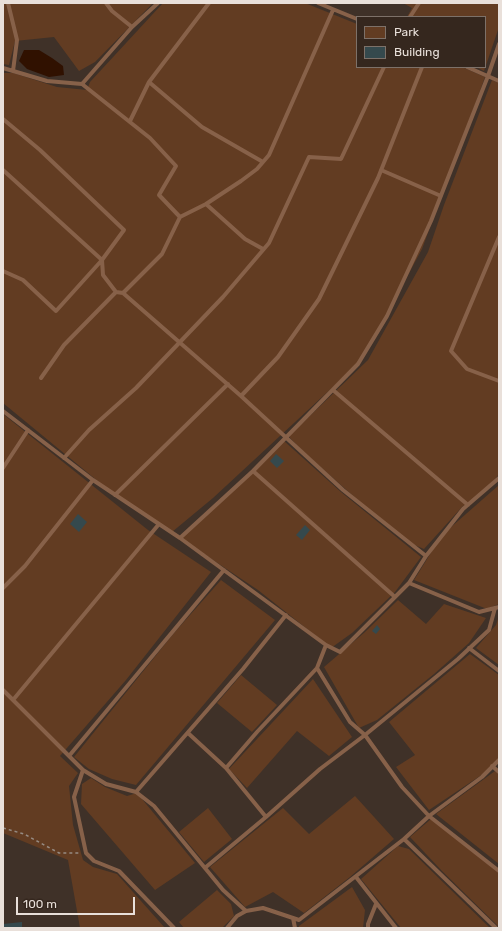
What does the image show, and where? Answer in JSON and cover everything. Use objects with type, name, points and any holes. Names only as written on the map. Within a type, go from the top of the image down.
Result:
[{"type":"lane","points":[[8,3],[17,40],[13,71]]},
{"type":"lane","points":[[106,3],[112,11],[132,27]]},
{"type":"lane","points":[[82,84],[132,27],[158,3]]},
{"type":"lane","points":[[130,122],[149,82],[209,3]]},
{"type":"lane","points":[[318,3],[356,19]]},
{"type":"lane","points":[[411,16],[419,3]]},
{"type":"lane","points":[[123,294],[162,254],[180,217],[206,204],[257,169],[269,155],[333,10]]},
{"type":"lane","points":[[180,538],[253,471],[358,364],[387,316],[441,196],[499,44]]},
{"type":"lane","points":[[3,68],[47,81],[82,84],[150,138],[176,166],[160,195],[180,217]]},
{"type":"lane","points":[[64,458],[89,430],[136,388],[223,297],[269,243],[309,158],[341,159],[384,68]]},
{"type":"lane","points":[[241,396],[278,357],[319,299],[381,170],[422,68]]},
{"type":"lane","points":[[469,68],[499,81]]},
{"type":"lane","points":[[149,82],[202,127],[263,162]]},
{"type":"lane","points":[[3,119],[40,150],[124,230],[102,260],[56,311],[23,280],[3,271]]},
{"type":"lane","points":[[3,170],[102,260],[103,275],[116,292],[123,294],[180,342],[343,490],[426,556]]},
{"type":"lane","points":[[381,170],[441,196]]},
{"type":"lane","points":[[206,204],[245,239],[264,249]]},
{"type":"lane","points":[[499,237],[451,351],[467,369],[499,382]]},
{"type":"lane","points":[[42,378],[64,344],[116,292]]},
{"type":"lane","points":[[115,495],[228,384]]},
{"type":"lane","points":[[333,390],[468,505]]},
{"type":"lane","points":[[3,411],[93,480],[180,538],[326,645],[340,652],[409,583],[426,556],[468,505],[499,478]]},
{"type":"lane","points":[[3,468],[28,430]]},
{"type":"lane","points":[[253,471],[395,597]]},
{"type":"lane","points":[[3,588],[25,566],[93,480]]},
{"type":"lane","points":[[13,700],[159,524]]},
{"type":"lane","points":[[69,756],[224,570]]},
{"type":"lane","points":[[409,583],[479,612],[497,607]]},
{"type":"lane","points":[[206,867],[320,769],[366,735],[469,648],[489,630],[497,607]]},
{"type":"lane","points":[[136,792],[188,733],[286,615]]},
{"type":"lane","points":[[226,768],[317,668],[326,645]]},
{"type":"lane","points":[[469,648],[499,670]]},
{"type":"lane","points":[[317,668],[350,722],[366,735],[402,787],[429,816],[499,871]]},
{"type":"lane","points":[[3,690],[83,770],[106,784],[136,792],[154,806],[206,867],[223,890],[246,911]]},
{"type":"lane","points":[[188,733],[226,768],[266,817]]},
{"type":"lane","points":[[227,928],[237,916],[246,911],[263,908],[299,920],[404,839],[429,816],[482,777],[499,760]]},
{"type":"lane","points":[[492,766],[499,772]]},
{"type":"lane","points":[[83,770],[74,796],[86,853],[94,861],[119,871],[174,928]]},
{"type":"lane","points":[[404,839],[496,928]]},
{"type":"lane","points":[[356,877],[396,928]]},
{"type":"lane","points":[[368,928],[368,924],[376,904]]},
{"type":"lane","points":[[293,918],[295,928]]},
{"type":"path","points":[[3,828],[24,834],[59,853],[86,853]]},
{"type":"green space","points":[[3,3],[153,3],[95,62],[79,71],[54,37],[15,41],[9,65],[3,64]]},
{"type":"green space","points":[[163,3],[305,3],[356,24],[356,68],[464,68],[485,77],[422,249],[362,360],[213,498],[172,532],[111,492],[3,403],[3,73],[13,73],[57,87],[87,90],[90,82]]},
{"type":"green space","points":[[403,3],[499,3],[499,27],[486,65],[486,16],[408,16],[412,8]]},
{"type":"green space","points":[[478,68],[485,68],[484,71]]},
{"type":"green space","points":[[492,80],[499,83],[499,474],[487,489],[462,507],[424,549],[412,544],[369,510],[306,454],[290,438],[290,435],[368,360],[428,252],[444,205]]},
{"type":"green space","points":[[3,414],[148,530],[211,572],[126,680],[60,756],[78,773],[69,786],[73,825],[83,860],[93,867],[117,874],[165,928],[80,928],[68,860],[3,833]]},
{"type":"green space","points":[[284,441],[341,492],[421,557],[395,592],[352,633],[331,648],[258,590],[180,538]]},
{"type":"green space","points":[[499,485],[499,604],[487,609],[414,580],[442,535]]},
{"type":"green space","points":[[221,580],[275,620],[136,785],[112,779],[89,769],[74,757],[174,633]]},
{"type":"green space","points":[[398,600],[426,624],[444,604],[486,618],[469,643],[434,674],[377,720],[359,728],[324,667],[365,632]]},
{"type":"green space","points":[[499,616],[499,665],[476,648],[496,625]]},
{"type":"green space","points":[[470,654],[499,675],[499,760],[492,768],[429,810],[396,767],[415,755],[389,722]]},
{"type":"green space","points":[[241,675],[277,705],[252,732],[217,703]]},
{"type":"green space","points":[[313,679],[352,737],[329,756],[297,731],[247,788],[229,769]]},
{"type":"green space","points":[[495,771],[499,773],[499,864],[436,814]]},
{"type":"green space","points":[[91,778],[105,787],[127,796],[137,793],[195,863],[155,890],[81,804],[82,784]]},
{"type":"green space","points":[[355,796],[394,839],[350,877],[304,913],[273,892],[245,907],[210,867],[283,808],[309,834]]},
{"type":"green space","points":[[208,808],[232,839],[204,862],[179,832]]},
{"type":"green space","points":[[431,819],[499,871],[499,927],[410,837]]},
{"type":"green space","points":[[398,846],[409,849],[490,928],[401,928],[361,879]]},
{"type":"green space","points":[[352,887],[365,910],[363,928],[299,928],[299,926]]},
{"type":"green space","points":[[217,890],[231,904],[234,916],[222,928],[184,928],[179,922]]},
{"type":"shaded area","points":[[24,50],[39,50],[52,58],[63,66],[64,75],[49,77],[27,69],[19,61]]},
{"type":"building","points":[[276,454],[284,461],[277,468],[270,461]]},
{"type":"building","points":[[78,514],[87,522],[79,532],[70,524]]},
{"type":"building","points":[[305,525],[310,530],[302,540],[296,535]]},
{"type":"building","points":[[377,625],[380,629],[376,634],[372,631]]},
{"type":"building","points":[[22,922],[22,928],[4,928],[3,924]]}]
